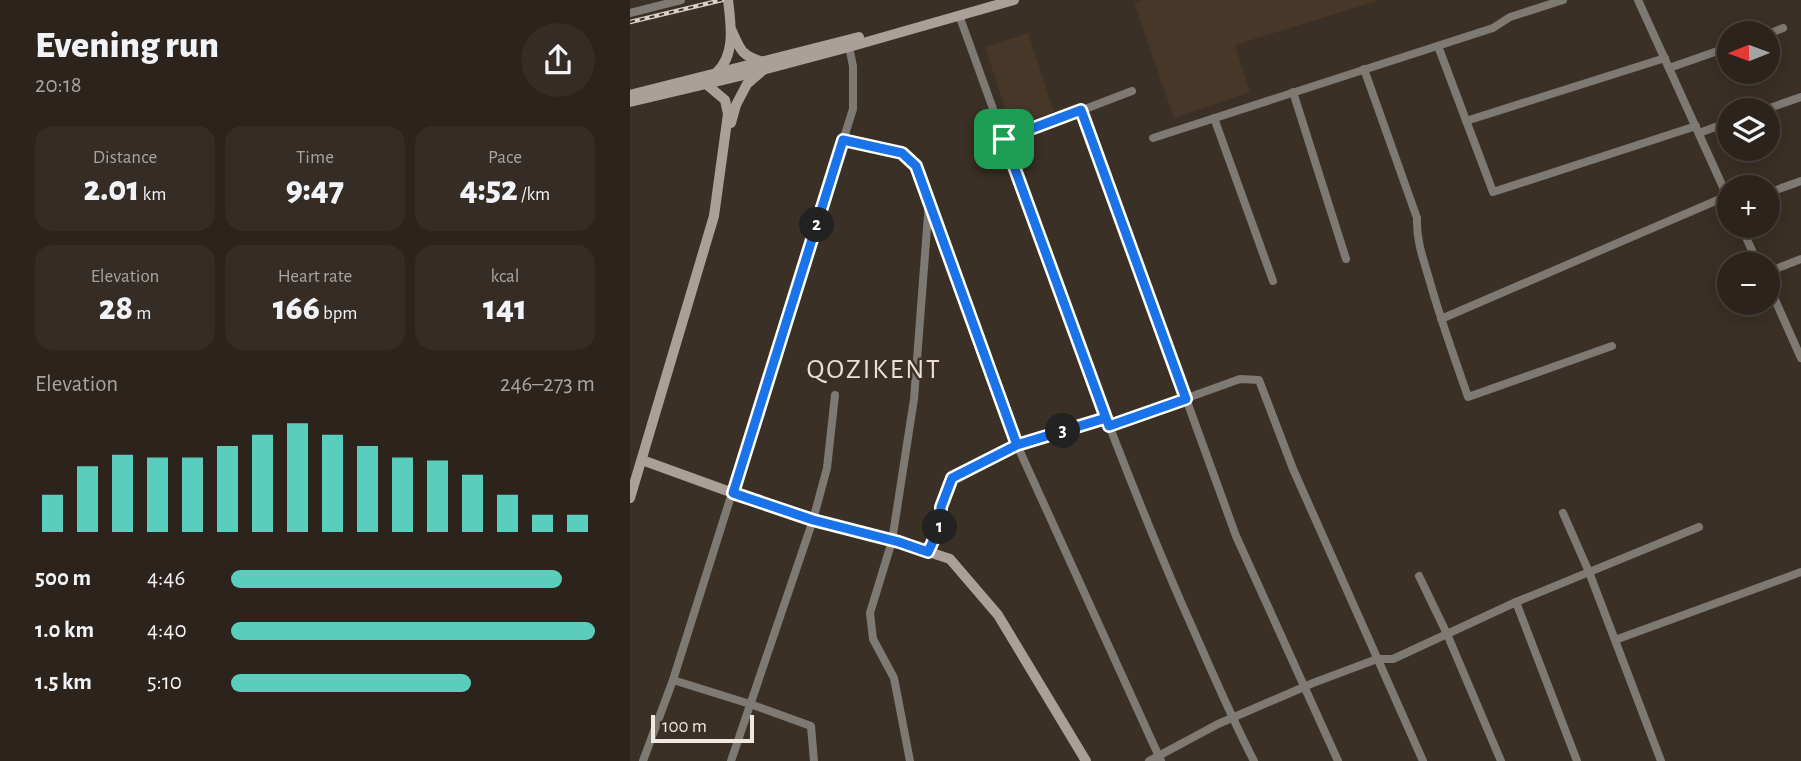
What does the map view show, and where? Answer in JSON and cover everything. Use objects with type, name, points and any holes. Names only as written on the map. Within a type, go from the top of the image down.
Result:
[{"type":"main road","points":[[715,74],[723,67],[730,52],[728,0]]},
{"type":"main road","points":[[630,102],[706,84],[993,0]]},
{"type":"main road","points":[[630,94],[849,47],[1014,0]]},
{"type":"main road","points":[[731,28],[740,49],[764,66]]},
{"type":"main road","points":[[630,498],[714,216],[736,104],[747,84],[764,66]]},
{"type":"main road","points":[[706,84],[725,100],[728,114],[725,150]]},
{"type":"main road","points":[[642,460],[813,520],[950,559],[998,615],[1086,761]]},
{"type":"street","points":[[630,13],[681,0]]},
{"type":"street","points":[[1153,138],[1493,28],[1510,17],[1563,0]]},
{"type":"street","points":[[1638,0],[1718,175]]},
{"type":"street","points":[[959,15],[1144,515],[1232,718],[1254,761]]},
{"type":"street","points":[[1438,46],[1493,192],[1717,125]]},
{"type":"street","points":[[643,761],[673,680],[853,108],[853,66],[849,47]]},
{"type":"street","points":[[1669,68],[1717,51]]},
{"type":"street","points":[[1466,121],[1665,58]]},
{"type":"street","points":[[1364,69],[1417,218],[1416,233],[1441,320],[1468,397],[1612,346]]},
{"type":"street","points":[[1004,139],[1132,91]]},
{"type":"street","points":[[1293,92],[1346,259]]},
{"type":"street","points":[[1780,104],[1801,97]]},
{"type":"street","points":[[1081,110],[1236,536],[1338,761]]},
{"type":"street","points":[[1214,118],[1273,281]]},
{"type":"street","points":[[843,140],[902,153],[916,166],[1017,445],[1159,758]]},
{"type":"street","points":[[1780,189],[1801,181]]},
{"type":"street","points":[[910,761],[894,678],[873,639],[870,613],[892,541],[914,398],[929,200]]},
{"type":"street","points":[[1441,320],[1717,202]]},
{"type":"street","points":[[1780,267],[1801,259]]},
{"type":"street","points":[[1780,308],[1798,343],[1801,358]]},
{"type":"street","points":[[928,552],[941,524],[941,507],[952,478],[1017,445],[1186,399],[1240,379],[1259,380],[1293,469],[1423,761]]},
{"type":"street","points":[[731,761],[813,520],[827,468],[835,395]]},
{"type":"street","points":[[1563,513],[1589,572],[1661,761]]},
{"type":"street","points":[[1149,761],[1159,758],[1217,724],[1377,659],[1393,659],[1516,602],[1699,527]]},
{"type":"street","points":[[1615,640],[1801,572]]},
{"type":"street","points":[[1419,576],[1501,761]]},
{"type":"street","points":[[1516,602],[1577,761]]},
{"type":"street","points":[[673,680],[811,726],[814,761]]},
{"type":"shaded area","points":[[1143,0],[1380,0],[1235,45],[1250,92],[1174,118],[1134,3]]},
{"type":"shaded area","points":[[1028,33],[1054,112],[1011,126],[985,47]]},
{"type":"railway","points":[[630,22],[722,0]]},
{"type":"district","name":"QOZIKENT","points":[[874,368]]},
{"type":"route","points":[[1004,139],[1081,110],[1186,399],[1109,426],[1106,418],[1017,445],[916,166],[902,153],[843,140],[733,493],[813,520],[928,552],[941,524],[941,507],[952,478],[1017,445],[1106,418],[1004,139]]}]
